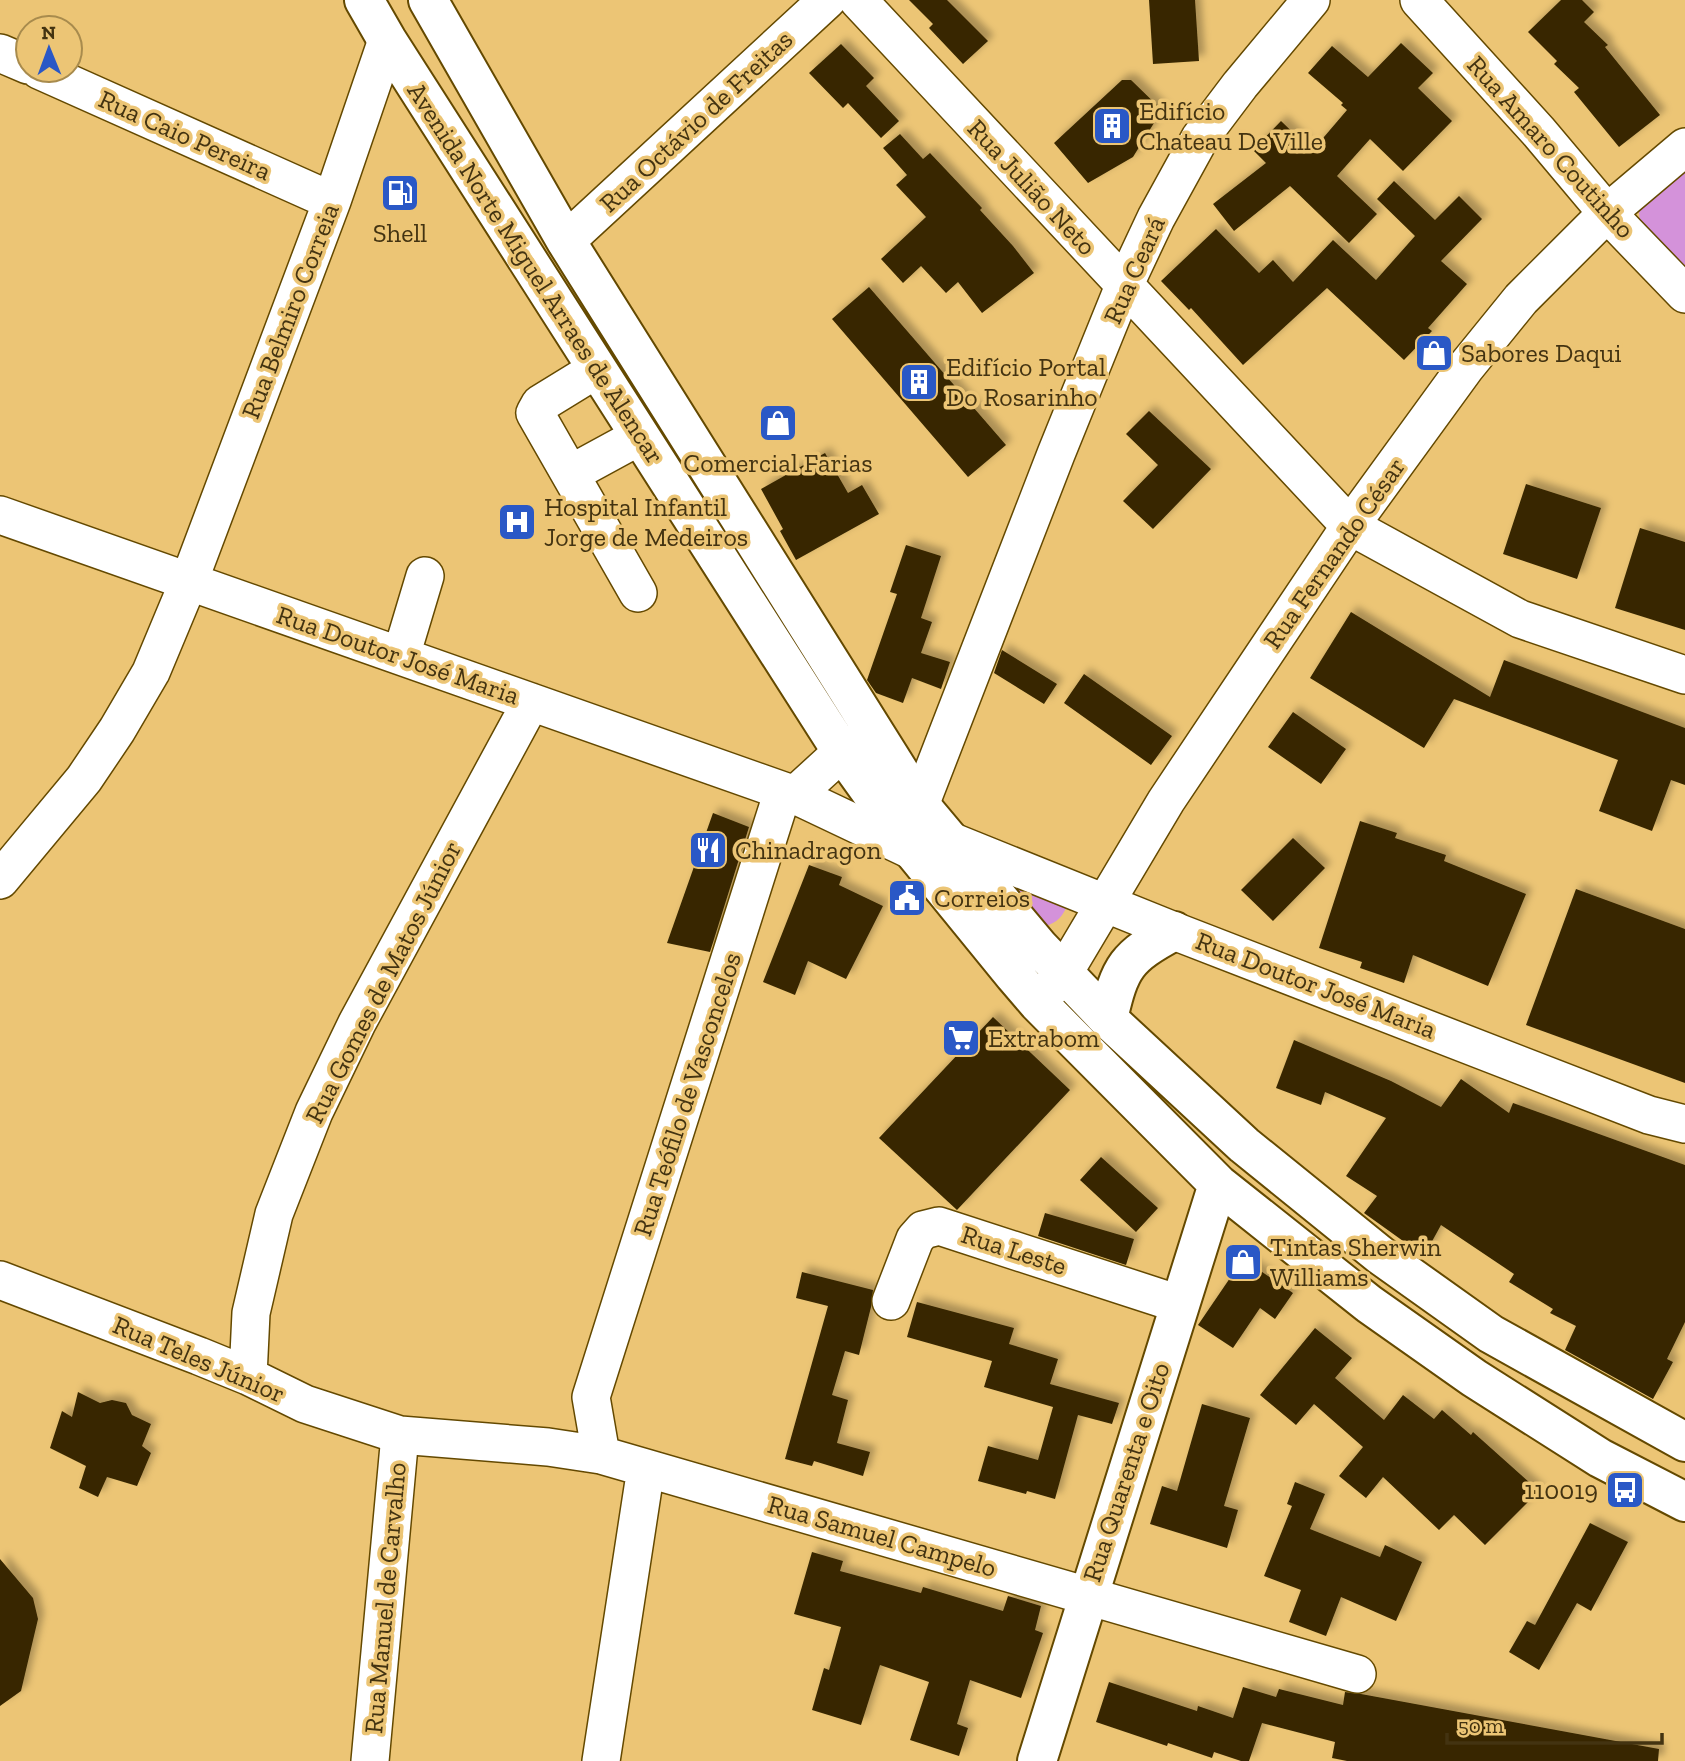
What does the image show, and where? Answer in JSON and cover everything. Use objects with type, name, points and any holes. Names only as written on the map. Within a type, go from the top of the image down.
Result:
[{"type":"main road","name":"Avenida Norte Miguel Arraes de Alencar","points":[[364,0],[842,752],[931,846],[1108,1019],[1244,1146],[1380,1255],[1491,1334],[1685,1442]]},
{"type":"main road","name":"Avenida Norte Miguel Arraes de Alencar","points":[[428,0],[566,241],[920,805],[931,846],[1038,1003],[1218,1185],[1369,1304],[1474,1378],[1600,1458],[1685,1502]]},
{"type":"main road","points":[[1108,1019],[1116,984],[1127,963],[1144,947],[1174,931]]},
{"type":"main road","name":"Rua Quarenta e Oito","points":[[1037,1761],[1218,1185]]},
{"type":"street","name":"Rua Octávio de Freitas","points":[[566,241],[827,0]]},
{"type":"street","name":"Rua Julião Neto","points":[[858,0],[1350,526],[1520,619],[1685,675]]},
{"type":"street","name":"Rua Ceará","points":[[920,805],[1056,454],[1124,286],[1156,218],[1200,138],[1311,0]]},
{"type":"street","name":"Rua Amaro Coutinho","points":[[1419,0],[1538,131],[1607,213],[1685,294]]},
{"type":"street","name":"Rua Belmiro Correia","points":[[0,880],[84,779],[151,672],[189,581],[331,201],[387,40]]},
{"type":"street","name":"Rua Caio Pereira","points":[[69,84],[331,201]]},
{"type":"street","name":"Rua Fernando César","points":[[1038,1003],[1063,974],[1166,801],[1350,526],[1465,368],[1521,299],[1607,213],[1685,147]]},
{"type":"street","points":[[597,369],[540,404],[535,413],[572,473],[638,593]]},
{"type":"street","points":[[572,473],[640,436]]},
{"type":"street","name":"Rua Doutor José Maria","points":[[0,515],[789,793],[931,846],[1106,904],[1649,1115],[1685,1125]]},
{"type":"street","points":[[401,656],[425,576]]},
{"type":"street","name":"Rua Gomes de Matos Júnior","points":[[248,1376],[251,1313],[274,1214],[314,1112],[357,1023],[531,702]]},
{"type":"street","points":[[789,793],[842,752]]},
{"type":"street","name":"Rua Teófilo de Vasconcelos","points":[[548,1447],[591,1397],[789,793]]},
{"type":"street","name":"Rua Leste","points":[[891,1301],[915,1239],[923,1230],[939,1226],[1179,1304]]},
{"type":"street","name":"Rua Teles Júnior","points":[[0,1280],[200,1356],[305,1404],[400,1435]]},
{"type":"street","points":[[200,1356],[251,1313]]},
{"type":"street","name":"Rua Teófilo de Vasconcelos","points":[[591,1397],[601,1455]]},
{"type":"street","name":"Rua Samuel Campelo","points":[[400,1435],[548,1447],[601,1455],[1357,1674]]},
{"type":"street","name":"Rua Manuel de Carvalho","points":[[370,1761],[400,1435]]},
{"type":"street","points":[[601,1761],[646,1468]]},
{"type":"shaded area","points":[[1685,168],[1685,271],[1640,223],[1639,212]]},
{"type":"shaded area","points":[[992,863],[1068,904],[1062,915],[1045,926]]},
{"type":"building","points":[[909,0],[947,0],[988,41],[963,64],[929,28],[933,24]]},
{"type":"building","points":[[1149,0],[1195,0],[1199,61],[1153,64]]},
{"type":"building","points":[[1561,0],[1582,0],[1594,12],[1584,22],[1608,45],[1605,47],[1660,115],[1619,147],[1574,92],[1579,88],[1554,64],[1557,61],[1528,32]]},
{"type":"building","points":[[1401,43],[1433,73],[1418,88],[1452,121],[1403,171],[1370,139],[1337,176],[1377,214],[1349,243],[1290,186],[1234,231],[1213,204],[1266,163],[1253,150],[1281,121],[1312,151],[1347,110],[1341,105],[1343,103],[1308,73],[1332,46],[1368,77]]},
{"type":"building","points":[[841,44],[874,78],[866,86],[899,121],[881,138],[848,103],[843,108],[809,73]]},
{"type":"building","name":"Edifício Chateau De Ville","points":[[1122,80],[1131,80],[1162,110],[1133,157],[1088,183],[1054,143]]},
{"type":"building","points":[[900,134],[923,159],[930,153],[982,208],[980,210],[1034,273],[982,313],[958,282],[946,293],[921,266],[903,283],[881,259],[926,217],[896,185],[907,175],[883,148]]},
{"type":"building","points":[[1394,181],[1435,220],[1459,196],[1482,219],[1441,261],[1467,284],[1428,328],[1432,331],[1404,360],[1327,288],[1243,365],[1191,308],[1189,310],[1161,281],[1216,229],[1259,273],[1273,260],[1293,282],[1333,240],[1376,280],[1415,236],[1377,199]]},
{"type":"building","name":"Edifício Portal Do Rosarinho","points":[[869,287],[1006,445],[968,477],[832,319]]},
{"type":"building","points":[[1149,411],[1211,469],[1153,529],[1123,501],[1158,465],[1126,434]]},
{"type":"building","points":[[825,453],[848,493],[862,485],[879,514],[796,560],[761,489]]},
{"type":"building","points":[[1526,484],[1601,508],[1577,579],[1503,554]]},
{"type":"building","points":[[1640,528],[1685,542],[1685,630],[1615,608]]},
{"type":"building","points":[[906,545],[941,556],[921,618],[932,622],[921,653],[950,662],[941,689],[912,678],[903,703],[876,693],[867,680],[897,594],[890,592]]},
{"type":"building","points":[[1351,612],[1490,697],[1504,660],[1685,728],[1685,785],[1671,780],[1652,831],[1599,811],[1618,760],[1454,699],[1424,748],[1310,678]]},
{"type":"building","points":[[1002,650],[1057,684],[1044,704],[994,673]]},
{"type":"building","points":[[1084,674],[1172,736],[1151,765],[1064,703]]},
{"type":"building","points":[[1293,712],[1346,749],[1321,784],[1268,747]]},
{"type":"building","points":[[713,813],[749,827],[710,952],[667,943]]},
{"type":"building","points":[[1360,821],[1397,833],[1395,838],[1446,855],[1444,861],[1526,894],[1488,986],[1413,955],[1404,983],[1360,968],[1362,962],[1319,948]]},
{"type":"building","points":[[1293,838],[1325,868],[1273,921],[1241,890]]},
{"type":"building","points":[[809,865],[842,877],[839,885],[883,906],[846,979],[808,961],[795,995],[763,982]]},
{"type":"building","points":[[1576,889],[1685,929],[1685,1083],[1526,1025]]},
{"type":"building","points":[[993,1017],[1070,1090],[957,1210],[879,1138]]},
{"type":"building","points":[[1294,1040],[1391,1081],[1441,1107],[1461,1079],[1509,1113],[1513,1103],[1685,1165],[1685,1322],[1667,1359],[1673,1362],[1653,1399],[1565,1350],[1576,1326],[1550,1313],[1553,1309],[1509,1282],[1514,1274],[1441,1225],[1424,1256],[1364,1213],[1377,1196],[1346,1176],[1386,1118],[1325,1092],[1321,1105],[1276,1088]]},
{"type":"building","points":[[1101,1157],[1158,1208],[1136,1232],[1080,1180]]},
{"type":"building","points":[[1045,1213],[1134,1239],[1126,1265],[1038,1236]]},
{"type":"building","points":[[1243,1259],[1293,1293],[1275,1319],[1260,1308],[1233,1348],[1198,1325]]},
{"type":"building","points":[[802,1272],[873,1290],[859,1355],[845,1351],[832,1395],[848,1400],[837,1443],[870,1452],[863,1476],[814,1461],[812,1466],[785,1459],[828,1306],[796,1298]]},
{"type":"building","points":[[917,1302],[1014,1328],[1009,1344],[1058,1359],[1050,1384],[1119,1403],[1112,1424],[1078,1415],[1055,1499],[978,1481],[988,1446],[1038,1460],[1053,1407],[984,1387],[992,1361],[907,1337]]},
{"type":"building","points":[[1315,1328],[1352,1358],[1335,1378],[1384,1420],[1403,1395],[1434,1419],[1442,1410],[1471,1435],[1473,1432],[1539,1491],[1485,1545],[1454,1515],[1439,1530],[1383,1477],[1366,1498],[1339,1476],[1363,1447],[1314,1404],[1296,1425],[1260,1395]]},
{"type":"building","points":[[78,1392],[100,1403],[112,1400],[126,1403],[132,1415],[151,1424],[142,1446],[151,1453],[137,1486],[107,1477],[98,1497],[79,1488],[86,1466],[50,1448],[62,1411],[72,1417]]},
{"type":"building","points":[[1202,1404],[1250,1418],[1224,1506],[1238,1510],[1227,1548],[1150,1524],[1162,1486],[1177,1491]]},
{"type":"building","points":[[1295,1482],[1325,1494],[1310,1529],[1380,1557],[1385,1545],[1422,1562],[1396,1621],[1341,1597],[1326,1636],[1289,1622],[1301,1590],[1264,1576],[1292,1506],[1287,1504]]},
{"type":"building","points":[[1590,1523],[1628,1542],[1591,1611],[1577,1603],[1539,1670],[1509,1652],[1527,1621],[1535,1625]]},
{"type":"building","points":[[812,1552],[843,1561],[840,1571],[921,1593],[923,1587],[1003,1611],[1008,1596],[1041,1606],[1035,1630],[1043,1633],[1021,1698],[970,1680],[957,1724],[968,1728],[959,1756],[910,1740],[929,1682],[880,1665],[861,1725],[812,1710],[824,1668],[829,1670],[841,1627],[794,1614]]},
{"type":"building","points":[[0,1559],[33,1598],[38,1619],[21,1691],[0,1706]]},
{"type":"building","points":[[1109,1682],[1197,1711],[1198,1706],[1233,1718],[1243,1687],[1276,1697],[1279,1689],[1343,1705],[1345,1692],[1361,1694],[1659,1749],[1658,1761],[1347,1761],[1332,1758],[1335,1742],[1262,1723],[1249,1761],[1214,1752],[1212,1758],[1096,1722]]},
{"type":"place","name":"Edifício Chateau De Ville","points":[[1112,126]]},
{"type":"place","name":"Shell","points":[[400,193]]},
{"type":"place","name":"Sabores Daqui","points":[[1434,353]]},
{"type":"place","name":"Edifício Portal Do Rosarinho","points":[[919,382]]},
{"type":"place","name":"Comercial Farias","points":[[778,423]]},
{"type":"place","name":"Hospital Infantil Jorge de Medeiros","points":[[517,522]]},
{"type":"place","name":"Chinadragon","points":[[708,850]]},
{"type":"place","name":"Correios","points":[[907,898]]},
{"type":"place","name":"Extrabom","points":[[961,1038]]},
{"type":"place","name":"Tintas Sherwin Williams","points":[[1243,1262]]},
{"type":"place","name":"110019","points":[[1625,1490]]}]
